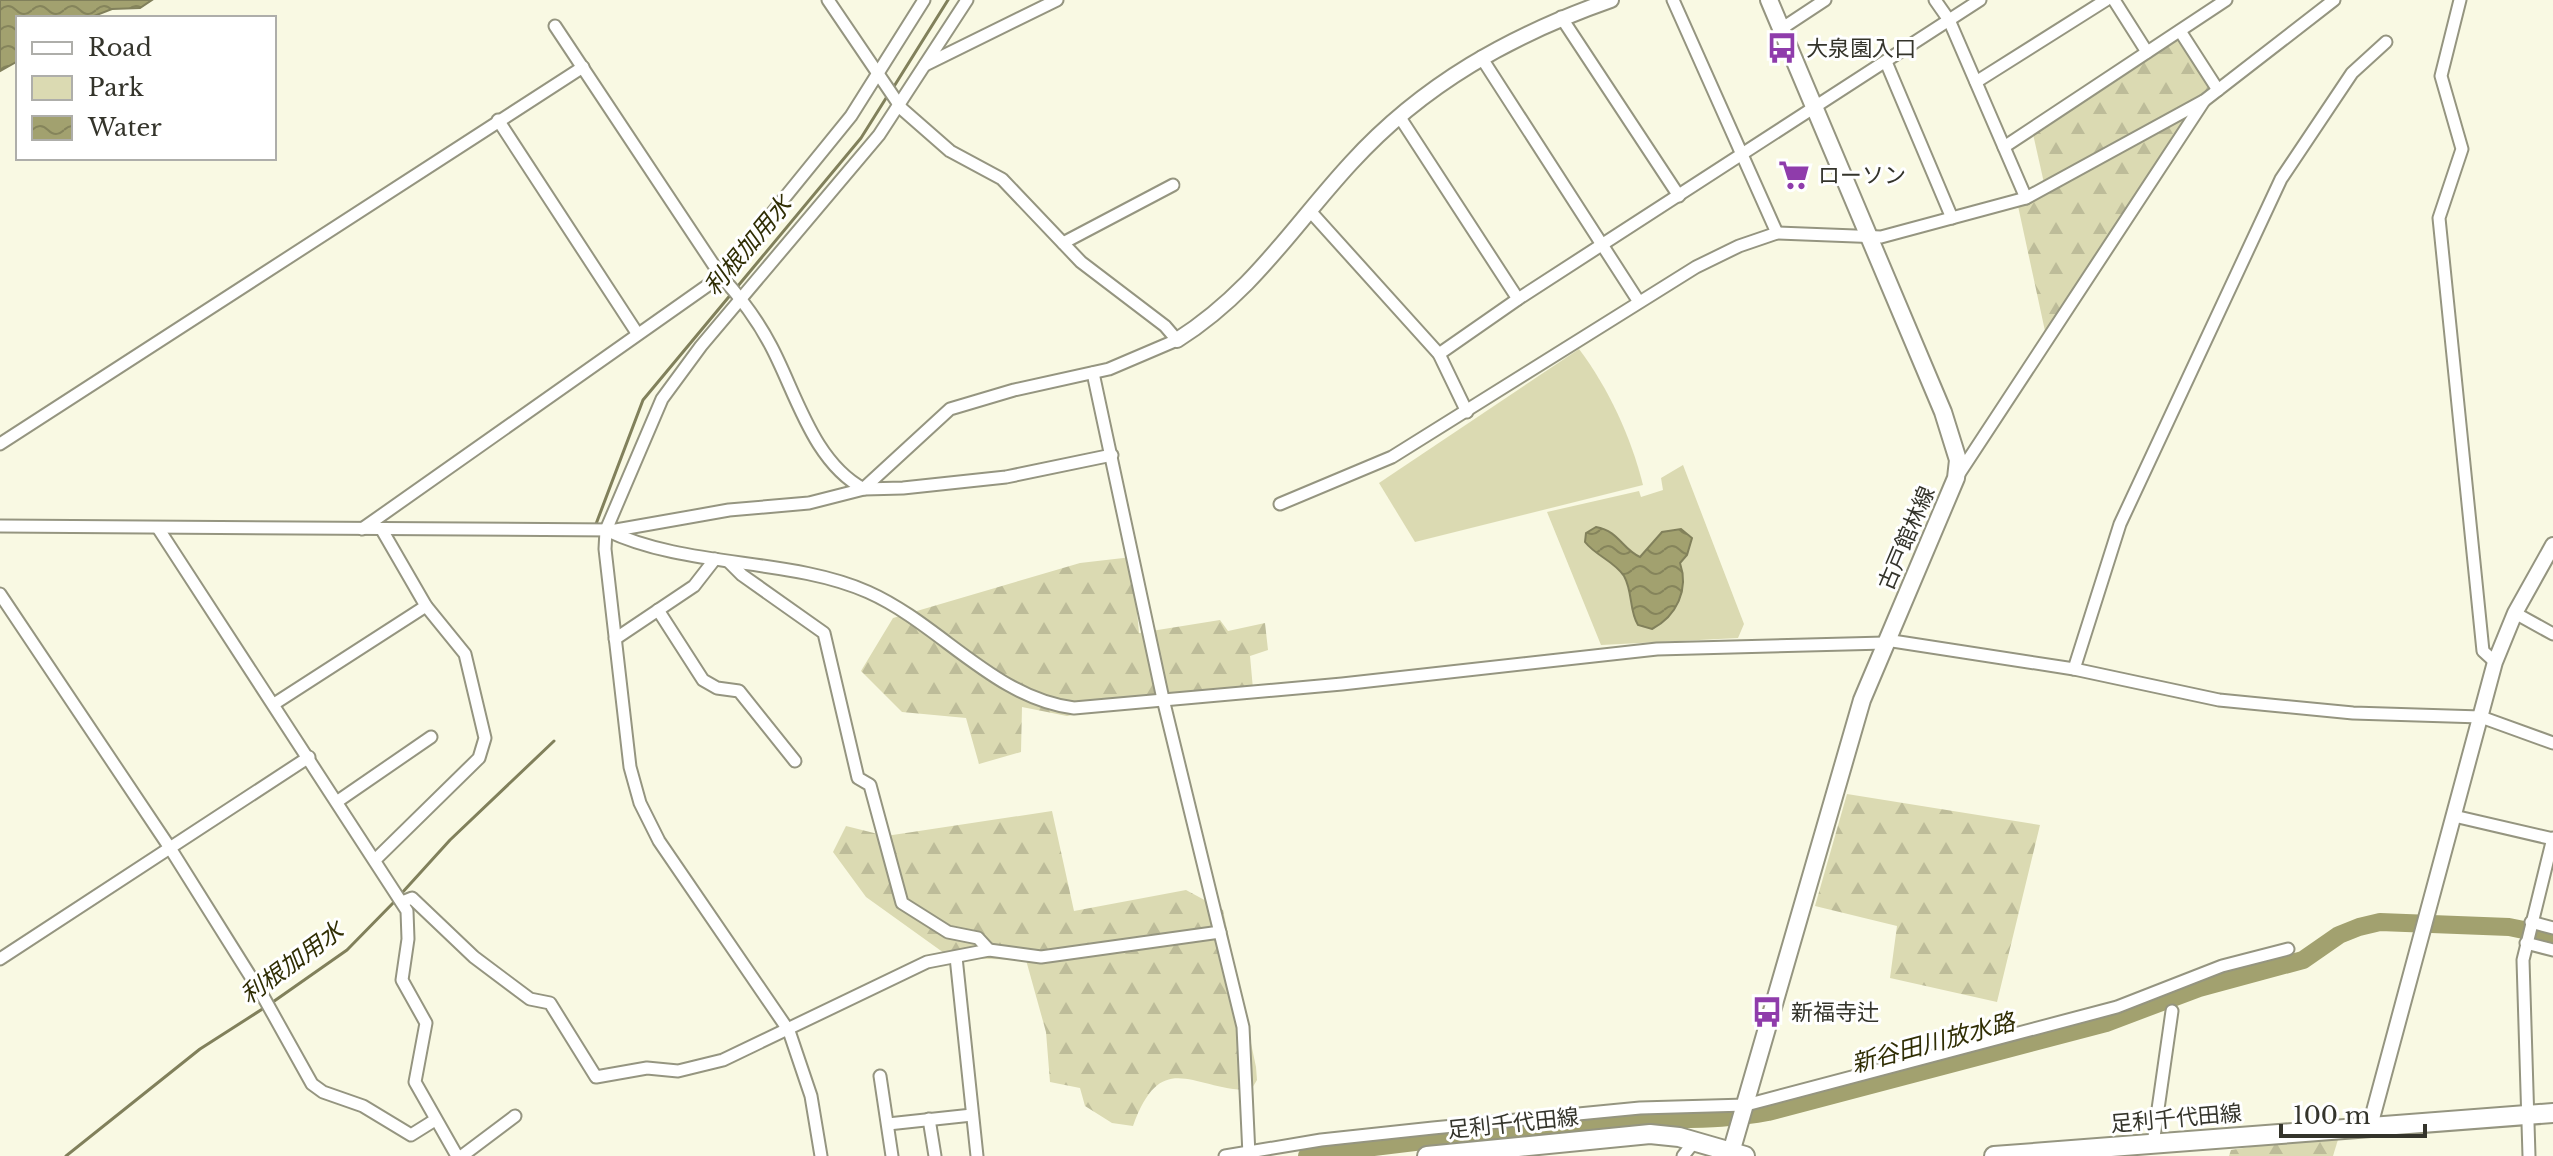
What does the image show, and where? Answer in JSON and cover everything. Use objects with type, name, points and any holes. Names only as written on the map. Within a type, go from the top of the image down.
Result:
[{"type":"main road","name":"古戸館林線","points":[[1735,1155],[1743,1112],[1853,727],[1885,641],[1956,478],[1958,460],[1943,412],[1769,0]]},
{"type":"main road","name":"足利千代田線","points":[[1994,1156],[2140,1148],[2370,1126],[2553,1113]]},
{"type":"main road","name":"足利千代田線","points":[[1427,1156],[1650,1134],[1688,1149],[1735,1155]]},
{"type":"street","points":[[828,0],[899,104],[950,151],[1002,179],[1081,262],[1165,326],[1177,340]]},
{"type":"street","points":[[362,529],[721,276],[724,268],[851,116],[924,0]]},
{"type":"street","points":[[821,1156],[811,1096],[789,1031],[646,817],[630,767],[605,549],[606,530],[662,399],[736,292],[868,148],[967,0]]},
{"type":"street","points":[[925,65],[1057,0]]},
{"type":"street","points":[[864,489],[950,409],[1014,390],[1093,373],[1177,340],[1235,298],[1350,164],[1399,116],[1481,57],[1561,17],[1611,0]]},
{"type":"street","points":[[1673,0],[1777,233]]},
{"type":"street","points":[[1781,29],[1825,0]]},
{"type":"street","points":[[1935,0],[1949,20],[2026,198]]},
{"type":"street","points":[[1439,354],[1518,299],[1603,247],[1980,0]]},
{"type":"street","points":[[1976,82],[2106,0]]},
{"type":"street","points":[[2114,0],[2147,52]]},
{"type":"street","points":[[2004,147],[2226,0]]},
{"type":"street","points":[[2460,0],[2441,76],[2462,149],[2439,218],[2483,651],[2495,662]]},
{"type":"street","points":[[1280,504],[1392,457],[1639,302],[1739,246],[1777,233],[1870,238],[2026,198],[2205,100],[2327,2]]},
{"type":"street","points":[[1561,17],[1679,196]]},
{"type":"street","points":[[555,26],[721,276],[736,292],[770,343],[804,418],[826,452],[855,484],[864,489]]},
{"type":"street","points":[[2180,31],[2218,90]]},
{"type":"street","points":[[2074,669],[2120,524],[2281,179],[2352,73],[2386,42]]},
{"type":"street","points":[[1481,57],[1639,302]]},
{"type":"street","points":[[1886,62],[1952,218]]},
{"type":"street","points":[[0,444],[583,67]]},
{"type":"street","points":[[1956,478],[2205,100]]},
{"type":"street","points":[[1399,116],[1518,299]]},
{"type":"street","points":[[498,120],[637,333]]},
{"type":"street","points":[[1063,243],[1173,185]]},
{"type":"street","points":[[1310,211],[1439,354],[1467,412]]},
{"type":"street","points":[[1093,373],[1163,699],[1243,1027],[1249,1154]]},
{"type":"street","points":[[0,526],[606,530],[729,510],[788,506],[864,489],[1006,477],[1112,455]]},
{"type":"street","points":[[158,528],[402,902],[409,925],[402,980],[426,1023],[415,1082],[435,1120],[459,1156],[515,1116]]},
{"type":"street","points":[[376,859],[479,758],[484,748],[465,654],[426,606],[382,530]]},
{"type":"street","points":[[606,530],[643,544],[834,581],[866,591],[900,607],[1020,692],[1053,705],[1074,708],[1342,684],[1657,649],[1885,641],[2074,669],[2219,700],[2353,713],[2481,717],[2553,743]]},
{"type":"street","points":[[2370,1126],[2495,662],[2515,613],[2553,545]]},
{"type":"street","points":[[615,639],[694,586],[715,559]]},
{"type":"street","points":[[729,562],[742,575],[824,633],[858,778],[870,785],[898,897],[948,932],[978,938],[989,950]]},
{"type":"street","points":[[0,594],[170,848],[264,998],[312,1084],[323,1092],[363,1106],[411,1135],[435,1120]]},
{"type":"street","points":[[274,704],[426,606]]},
{"type":"street","points":[[658,610],[703,680],[717,688],[739,691],[795,761]]},
{"type":"street","points":[[2515,613],[2553,634]]},
{"type":"street","points":[[338,801],[431,737]]},
{"type":"street","points":[[0,959],[309,757]]},
{"type":"street","points":[[2454,816],[2553,838],[2530,923],[2523,969],[2529,1156]]},
{"type":"street","points":[[402,902],[412,898],[468,952],[530,999],[550,1003],[596,1077],[647,1068],[678,1071],[708,1065],[789,1031],[927,962],[989,950],[1041,957],[1220,932]]},
{"type":"street","points":[[2530,923],[2553,928]]},
{"type":"street","points":[[2526,941],[2553,950]]},
{"type":"street","points":[[1225,1156],[1321,1140],[1640,1108],[1743,1112],[2117,1007],[2222,966],[2288,949]]},
{"type":"street","points":[[956,957],[977,1156]]},
{"type":"street","points":[[2140,1148],[2172,1011]]},
{"type":"street","points":[[880,1076],[892,1156]]},
{"type":"street","points":[[888,1124],[972,1115]]},
{"type":"street","points":[[929,1119],[935,1156]]},
{"type":"green space","points":[[2177,32],[2212,89],[2044,183],[2033,134]]},
{"type":"green space","points":[[2198,108],[2066,299],[2045,331],[2018,206]]},
{"type":"green space","points":[[1579,349],[1618,414],[1643,485],[1415,542],[1379,483]]},
{"type":"green space","points":[[1683,465],[1744,624],[1738,638],[1601,645],[1547,512],[1639,491],[1641,497],[1663,490],[1661,478]]},
{"type":"green space","points":[[1132,557],[1139,633],[1220,620],[1228,631],[1265,623],[1268,650],[1250,656],[1253,689],[1178,696],[1067,716],[1022,707],[1021,752],[979,764],[966,718],[902,712],[861,671],[893,618],[1080,563]]},
{"type":"green space","points":[[1847,794],[2040,825],[1997,1002],[1890,978],[1897,926],[1815,906]]},
{"type":"green space","points":[[1052,811],[1074,911],[1186,890],[1223,910],[1256,1067],[1257,1080],[1251,1090],[1230,1089],[1181,1078],[1168,1080],[1156,1087],[1144,1102],[1133,1126],[1112,1123],[1085,1106],[1080,1088],[1050,1082],[1046,1032],[1026,960],[951,958],[866,897],[833,852],[846,826],[886,836]]},
{"type":"green space","points":[[2340,1133],[2333,1156],[2229,1156],[2231,1150]]},
{"type":"water","points":[[0,0],[152,0],[140,8],[112,9],[94,16],[16,16],[16,62],[0,71]]},
{"type":"water","points":[[1596,527],[1610,532],[1640,557],[1662,532],[1681,529],[1692,538],[1687,555],[1680,563],[1683,582],[1679,601],[1668,617],[1652,629],[1638,625],[1624,576],[1585,542],[1586,533]]},
{"type":"waterway","name":"利根加用水","points":[[893,88],[948,0]]},
{"type":"waterway","name":"利根加用水","points":[[596,524],[643,400],[861,138],[888,95]]},
{"type":"waterway","name":"利根加用水","points":[[401,894],[450,840],[554,741]]},
{"type":"waterway","name":"利根加用水","points":[[270,1004],[347,950],[396,900]]},
{"type":"waterway","name":"新谷田川放水路","points":[[1307,1156],[1548,1128],[1733,1117],[1768,1112],[2106,1023],[2199,988],[2303,960],[2339,935],[2380,922],[2509,927],[2553,936]]},
{"type":"waterway","name":"利根加用水","points":[[66,1156],[200,1049],[264,1008]]},
{"type":"place","name":"大泉園入口","points":[[1782,48]]},
{"type":"place","name":"ローソン","points":[[1794,175]]},
{"type":"place","name":"新福寺辻","points":[[1767,1012]]}]
